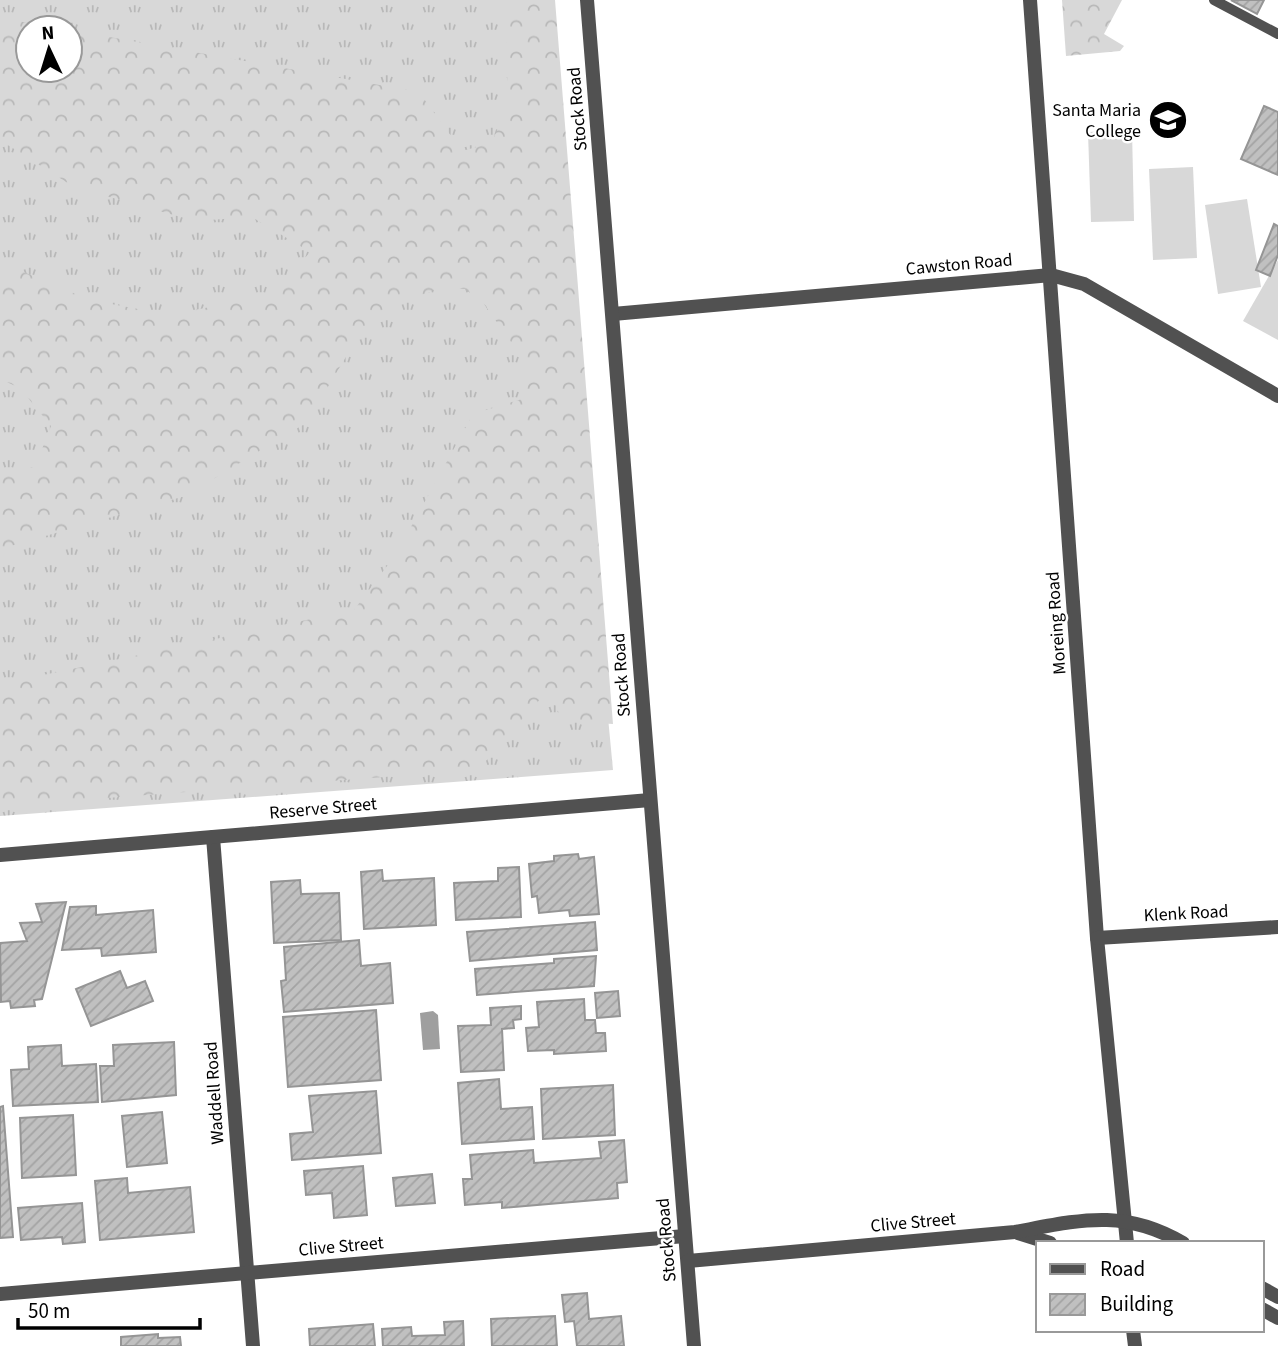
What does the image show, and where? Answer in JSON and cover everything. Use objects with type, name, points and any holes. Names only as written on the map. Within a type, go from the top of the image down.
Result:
[{"type":"street","name":"Stock Road","points":[[587,0],[694,1346]]},
{"type":"street","name":"Moreing Road","points":[[1030,0],[1097,938],[1127,1241]]},
{"type":"street","name":"Cawston Road","points":[[613,314],[1051,275],[1084,284],[1278,397]]},
{"type":"street","name":"Reserve Street","points":[[0,855],[650,800]]},
{"type":"street","name":"Waddell Road","points":[[213,837],[253,1346]]},
{"type":"street","name":"Klenk Road","points":[[1097,938],[1278,927]]},
{"type":"street","name":"Clive Street","points":[[688,1261],[1016,1232],[1065,1223],[1125,1219]]},
{"type":"street","points":[[1125,1219],[1178,1241]]},
{"type":"street","name":"Clive Street","points":[[1016,1232],[1044,1241]]},
{"type":"street","name":"Clive Street","points":[[0,1294],[685,1236]]},
{"type":"lane","points":[[1214,0],[1278,34]]},
{"type":"green space","points":[[0,0],[540,0],[613,770],[0,816]]},
{"type":"green space","points":[[505,0],[555,0],[613,724],[562,721],[549,689],[478,770],[0,806],[0,684],[354,610],[396,554],[473,414],[522,399],[525,362],[484,304],[465,289],[438,289],[405,301],[355,342],[306,423],[185,496],[0,549],[0,471],[35,467],[51,426],[20,388],[0,379],[0,262],[90,300],[170,315],[274,294],[310,252],[252,217],[195,221],[74,187],[0,140],[0,18],[14,20],[14,84],[84,84],[84,32],[419,92],[462,151],[491,143],[508,107]]},
{"type":"green space","points":[[1062,0],[1122,0],[1104,34],[1124,46],[1120,51],[1066,56]]},
{"type":"green space","points":[[1132,130],[1134,221],[1091,222],[1088,132]]},
{"type":"green space","points":[[1193,167],[1197,258],[1153,260],[1149,169]]},
{"type":"green space","points":[[1247,199],[1261,287],[1218,294],[1205,205]]},
{"type":"green space","points":[[1278,260],[1278,340],[1243,321]]},
{"type":"shaded area","points":[[433,1011],[438,1015],[440,1049],[423,1050],[420,1013]]},
{"type":"building","points":[[1231,0],[1264,0],[1257,14]]},
{"type":"building","points":[[1264,106],[1278,112],[1278,175],[1241,159]]},
{"type":"building","points":[[1274,224],[1278,226],[1278,255],[1270,276],[1256,270]]},
{"type":"building","points":[[578,854],[579,859],[594,857],[599,914],[570,916],[569,910],[539,913],[537,896],[532,897],[529,864],[554,861],[554,856]]},
{"type":"building","points":[[519,867],[521,917],[456,920],[454,883],[498,881],[498,868]]},
{"type":"building","points":[[382,870],[383,881],[434,878],[436,925],[364,929],[361,872]]},
{"type":"building","points":[[300,880],[301,894],[339,893],[341,940],[274,943],[271,882]]},
{"type":"building","points":[[66,902],[42,999],[34,1000],[35,1006],[11,1008],[10,1001],[1,1002],[0,943],[27,941],[20,923],[42,922],[36,904]]},
{"type":"building","points":[[96,906],[96,915],[153,910],[156,952],[102,956],[101,948],[62,950],[70,907]]},
{"type":"building","points":[[595,922],[597,950],[470,961],[467,932]]},
{"type":"building","points":[[359,940],[361,966],[390,963],[393,1003],[284,1012],[281,981],[286,980],[284,947]]},
{"type":"building","points":[[596,956],[594,986],[477,995],[475,969],[554,963],[554,959]]},
{"type":"building","points":[[120,971],[127,988],[145,981],[153,1001],[91,1026],[76,989]]},
{"type":"building","points":[[618,991],[620,1016],[597,1018],[595,993]]},
{"type":"building","points":[[584,999],[585,1020],[595,1020],[596,1033],[605,1033],[606,1051],[554,1054],[554,1050],[528,1051],[526,1028],[539,1027],[537,1002]]},
{"type":"building","points":[[521,1006],[521,1019],[513,1020],[514,1028],[502,1029],[504,1070],[461,1072],[458,1026],[491,1025],[490,1008]]},
{"type":"building","points":[[376,1010],[381,1080],[288,1087],[283,1017]]},
{"type":"building","points":[[174,1042],[176,1095],[102,1102],[100,1066],[114,1066],[113,1045]]},
{"type":"building","points":[[61,1045],[62,1066],[96,1064],[98,1102],[13,1106],[11,1070],[29,1069],[28,1047]]},
{"type":"building","points":[[499,1079],[501,1109],[532,1107],[534,1139],[462,1144],[458,1083]]},
{"type":"building","points":[[613,1085],[615,1135],[543,1139],[541,1089]]},
{"type":"building","points":[[376,1091],[381,1153],[292,1160],[290,1134],[313,1132],[309,1096]]},
{"type":"building","points":[[3,1106],[13,1237],[0,1238],[0,1107]]},
{"type":"building","points":[[162,1112],[167,1163],[127,1167],[122,1116]]},
{"type":"building","points":[[73,1115],[76,1175],[22,1178],[20,1118]]},
{"type":"building","points":[[624,1140],[627,1182],[617,1183],[618,1198],[502,1208],[502,1202],[465,1205],[463,1179],[472,1179],[470,1155],[533,1150],[534,1163],[601,1158],[599,1142]]},
{"type":"building","points":[[363,1166],[367,1215],[334,1218],[332,1193],[306,1195],[304,1171]]},
{"type":"building","points":[[432,1174],[435,1203],[396,1206],[393,1178]]},
{"type":"building","points":[[127,1178],[128,1193],[190,1187],[194,1232],[100,1240],[95,1181]]},
{"type":"building","points":[[82,1203],[85,1242],[63,1244],[62,1237],[21,1240],[18,1208]]},
{"type":"building","points":[[587,1293],[589,1319],[621,1316],[624,1346],[577,1346],[574,1321],[565,1322],[562,1295]]},
{"type":"building","points":[[555,1316],[557,1346],[492,1346],[491,1319]]},
{"type":"building","points":[[463,1321],[464,1346],[383,1346],[382,1329],[411,1327],[412,1336],[445,1335],[444,1322]]},
{"type":"building","points":[[373,1324],[375,1346],[310,1346],[309,1329]]},
{"type":"building","points":[[158,1334],[158,1338],[180,1337],[181,1346],[121,1346],[121,1337]]},
{"type":"place","name":"Santa Maria College","points":[[1168,120]]}]
